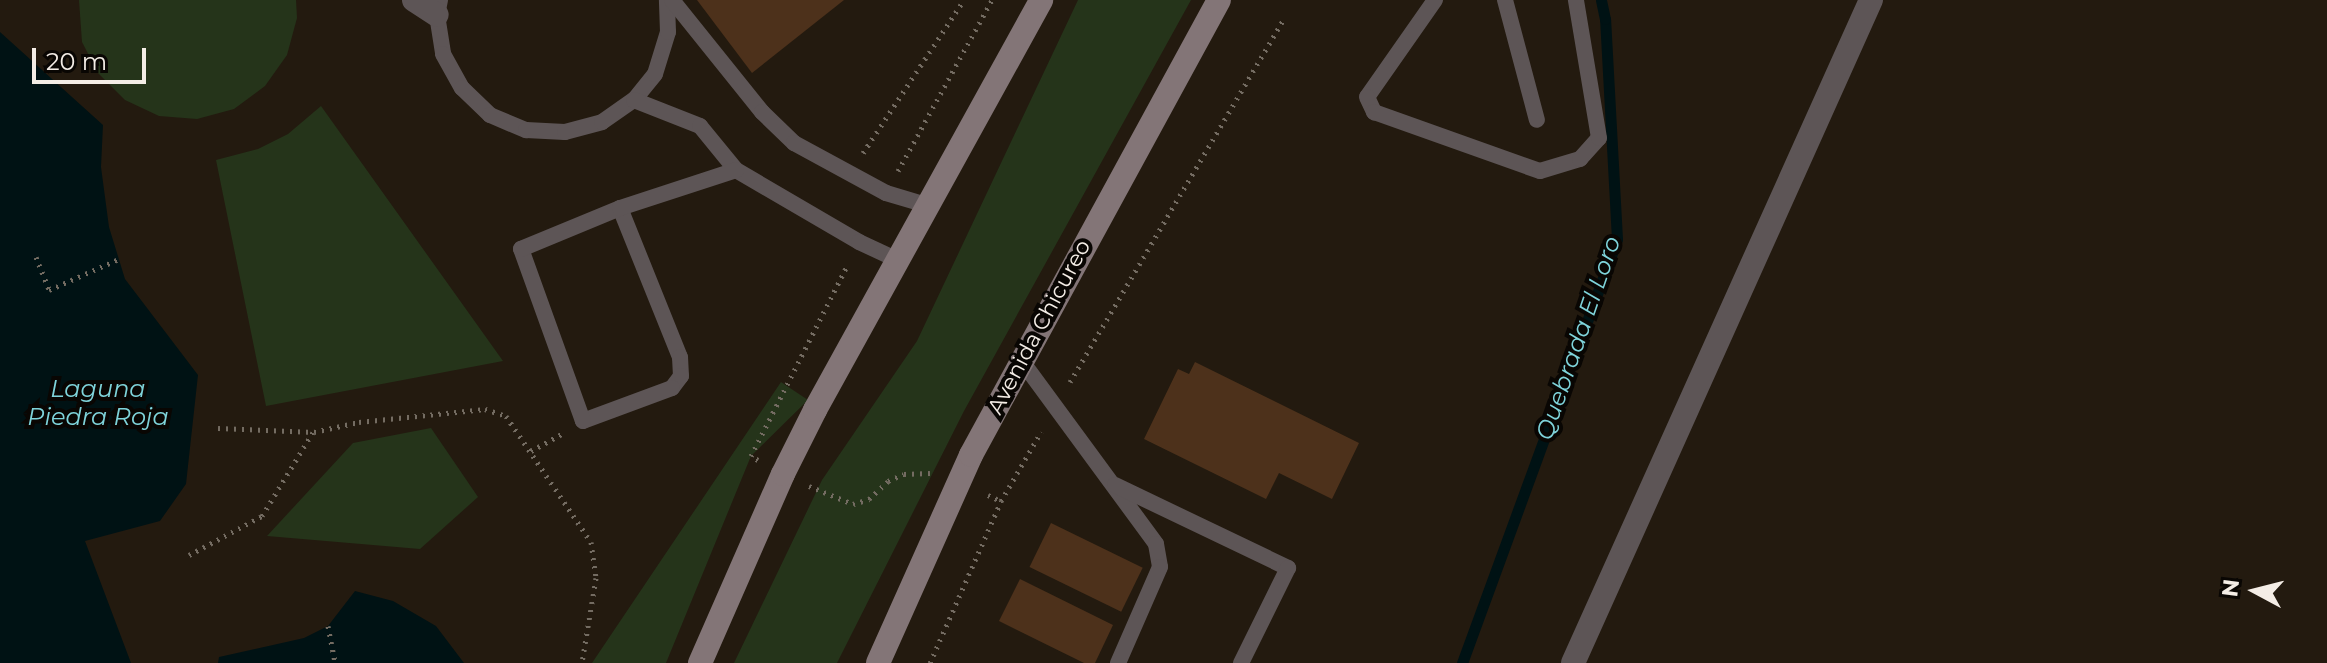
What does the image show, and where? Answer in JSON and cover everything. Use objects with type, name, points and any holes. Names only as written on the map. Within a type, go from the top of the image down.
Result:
[{"type":"main road","points":[[700,663],[783,474],[844,356],[900,261],[1041,0]]},
{"type":"main road","name":"Avenida Chicureo","points":[[878,663],[959,482],[1021,360],[1219,0]]},
{"type":"street","points":[[414,0],[439,8]]},
{"type":"street","points":[[1573,663],[1871,0]]},
{"type":"lane","points":[[439,8],[443,54],[462,88],[490,115],[526,130],[565,132],[602,122],[634,100],[655,74],[668,32],[670,0]]},
{"type":"lane","points":[[670,0],[762,112],[794,143],[851,171],[886,193],[930,206]]},
{"type":"lane","points":[[1435,0],[1367,97],[1374,112],[1540,171],[1580,159],[1599,138],[1576,0]]},
{"type":"lane","points":[[1505,0],[1537,120]]},
{"type":"lane","points":[[634,100],[700,126],[736,170],[859,242],[900,261]]},
{"type":"lane","points":[[620,208],[680,357],[681,376],[672,388],[583,421],[521,249],[620,208],[736,170]]},
{"type":"lane","points":[[1021,360],[1156,544],[1160,567],[1118,663]]},
{"type":"lane","points":[[1111,484],[1288,568],[1241,663]]},
{"type":"path","points":[[851,171],[964,0]]},
{"type":"path","points":[[886,193],[992,0]]},
{"type":"path","points":[[930,663],[1001,501],[1284,19]]},
{"type":"path","points":[[859,242],[751,456],[783,474],[853,504],[869,499],[888,481],[904,474],[924,471],[959,482],[1001,501]]},
{"type":"path","points":[[36,257],[49,290],[119,259]]},
{"type":"path","points":[[218,428],[314,432],[359,422],[485,409],[506,416],[591,542],[596,578],[582,663]]},
{"type":"path","points":[[189,555],[262,516],[314,432]]},
{"type":"path","points":[[328,626],[335,663]]},
{"type":"green space","points":[[79,0],[296,0],[297,18],[287,55],[265,86],[234,109],[197,119],[159,116],[125,100],[98,73],[82,42]]},
{"type":"green space","points":[[1078,0],[1191,0],[964,411],[837,663],[734,663],[822,480],[917,341]]},
{"type":"green space","points":[[321,106],[503,361],[266,406],[216,160],[258,149],[288,134]]},
{"type":"green space","points":[[781,382],[808,400],[751,456],[666,663],[592,663]]},
{"type":"green space","points":[[431,428],[478,497],[420,549],[267,536],[353,443]]},
{"type":"water","name":"Laguna Piedra Roja","points":[[0,32],[103,125],[101,167],[109,227],[125,279],[198,375],[186,484],[160,521],[85,541],[131,663],[0,663]]},
{"type":"water","points":[[355,591],[393,601],[436,626],[464,663],[218,663],[219,657],[304,638],[328,626]]},
{"type":"building","points":[[697,0],[844,0],[752,73]]},
{"type":"building","points":[[1195,362],[1359,443],[1332,499],[1279,473],[1266,499],[1144,439],[1178,369],[1189,374]]},
{"type":"building","points":[[1051,523],[1143,568],[1121,612],[1030,567]]},
{"type":"building","points":[[1020,579],[1113,625],[1095,663],[1084,663],[999,621]]},
{"type":"waterway","name":"Quebrada El Loro","points":[[1462,663],[1617,239],[1605,19],[1601,0]]}]
